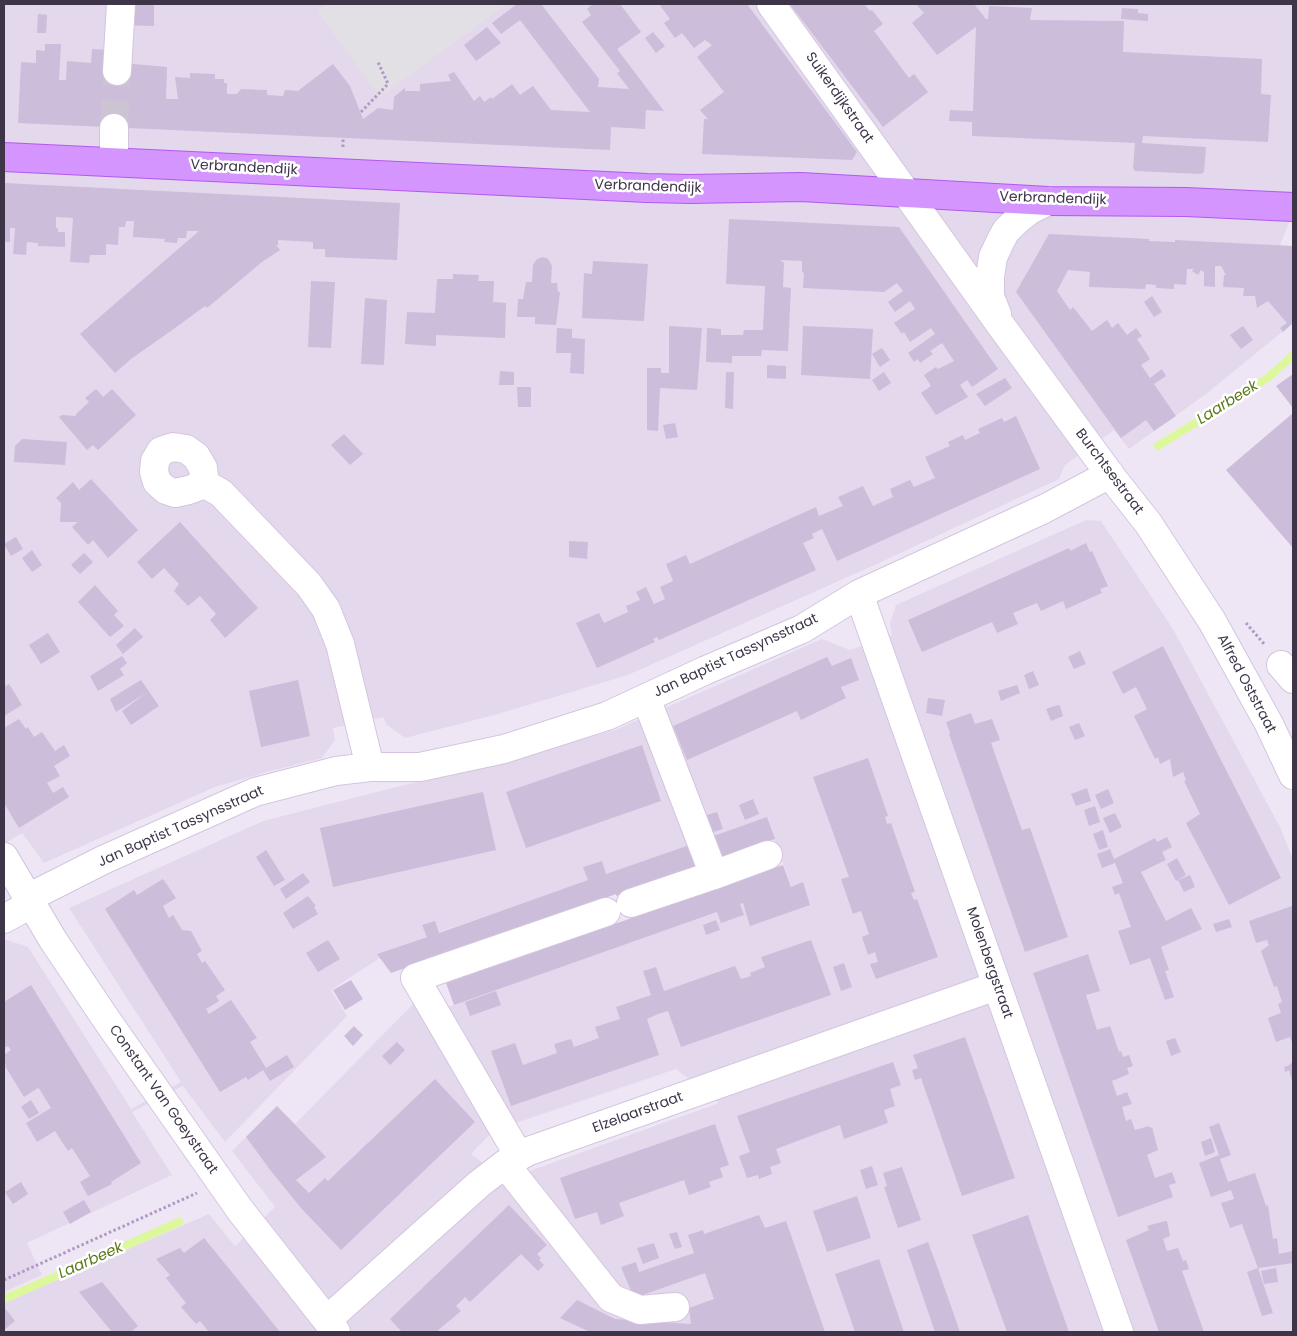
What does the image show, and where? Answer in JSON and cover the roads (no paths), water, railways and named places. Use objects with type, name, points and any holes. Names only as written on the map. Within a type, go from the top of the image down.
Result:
[{"type":"main road","name":"Verbrandendijk","points":[[4,157],[637,187],[690,189],[793,187],[1048,201],[1186,202],[1293,207]]},
{"type":"street","points":[[117,71],[121,4]]},
{"type":"street","name":"Suikerdijkstraat","points":[[772,4],[906,193]]},
{"type":"street","points":[[114,128],[114,162]]},
{"type":"street","name":"Burchtsestraat","points":[[906,193],[1002,327],[1148,523],[1212,621]]},
{"type":"street","name":"Burchtsestraat","points":[[1002,327],[990,297],[993,257],[1006,231],[1030,210],[1048,201]]},
{"type":"street","name":"Jan Baptist Tassynsstraat","points":[[4,919],[30,901],[103,860],[255,792],[336,771],[370,767],[420,767],[504,749],[608,716],[802,629],[859,594],[1044,509],[1110,474]]},
{"type":"street","points":[[205,484],[221,493],[309,585],[326,609],[340,644],[370,767]]},
{"type":"street","name":"Molenbergstraat","points":[[859,594],[1119,1332]]},
{"type":"street","name":"Alfred Oststraat","points":[[1212,621],[1269,724],[1293,776]]},
{"type":"street","points":[[646,698],[714,875]]},
{"type":"street","points":[[631,903],[768,856]]},
{"type":"street","name":"Constant Van Goeystraat","points":[[4,858],[54,940],[106,1019],[240,1210],[331,1326]]},
{"type":"street","points":[[606,912],[415,978],[512,1160],[611,1298],[640,1310],[675,1307]]},
{"type":"street","name":"Elzelaarstraat","points":[[331,1326],[479,1184],[512,1160],[570,1137],[996,986]]},
{"type":"waterway","name":"Laarbeek","points":[[1158,446],[1269,377],[1293,355]]},
{"type":"waterway","name":"Laarbeek","points":[[4,1299],[179,1222]]},
{"type":"tunnel","points":[[114,128],[117,71]]}]
